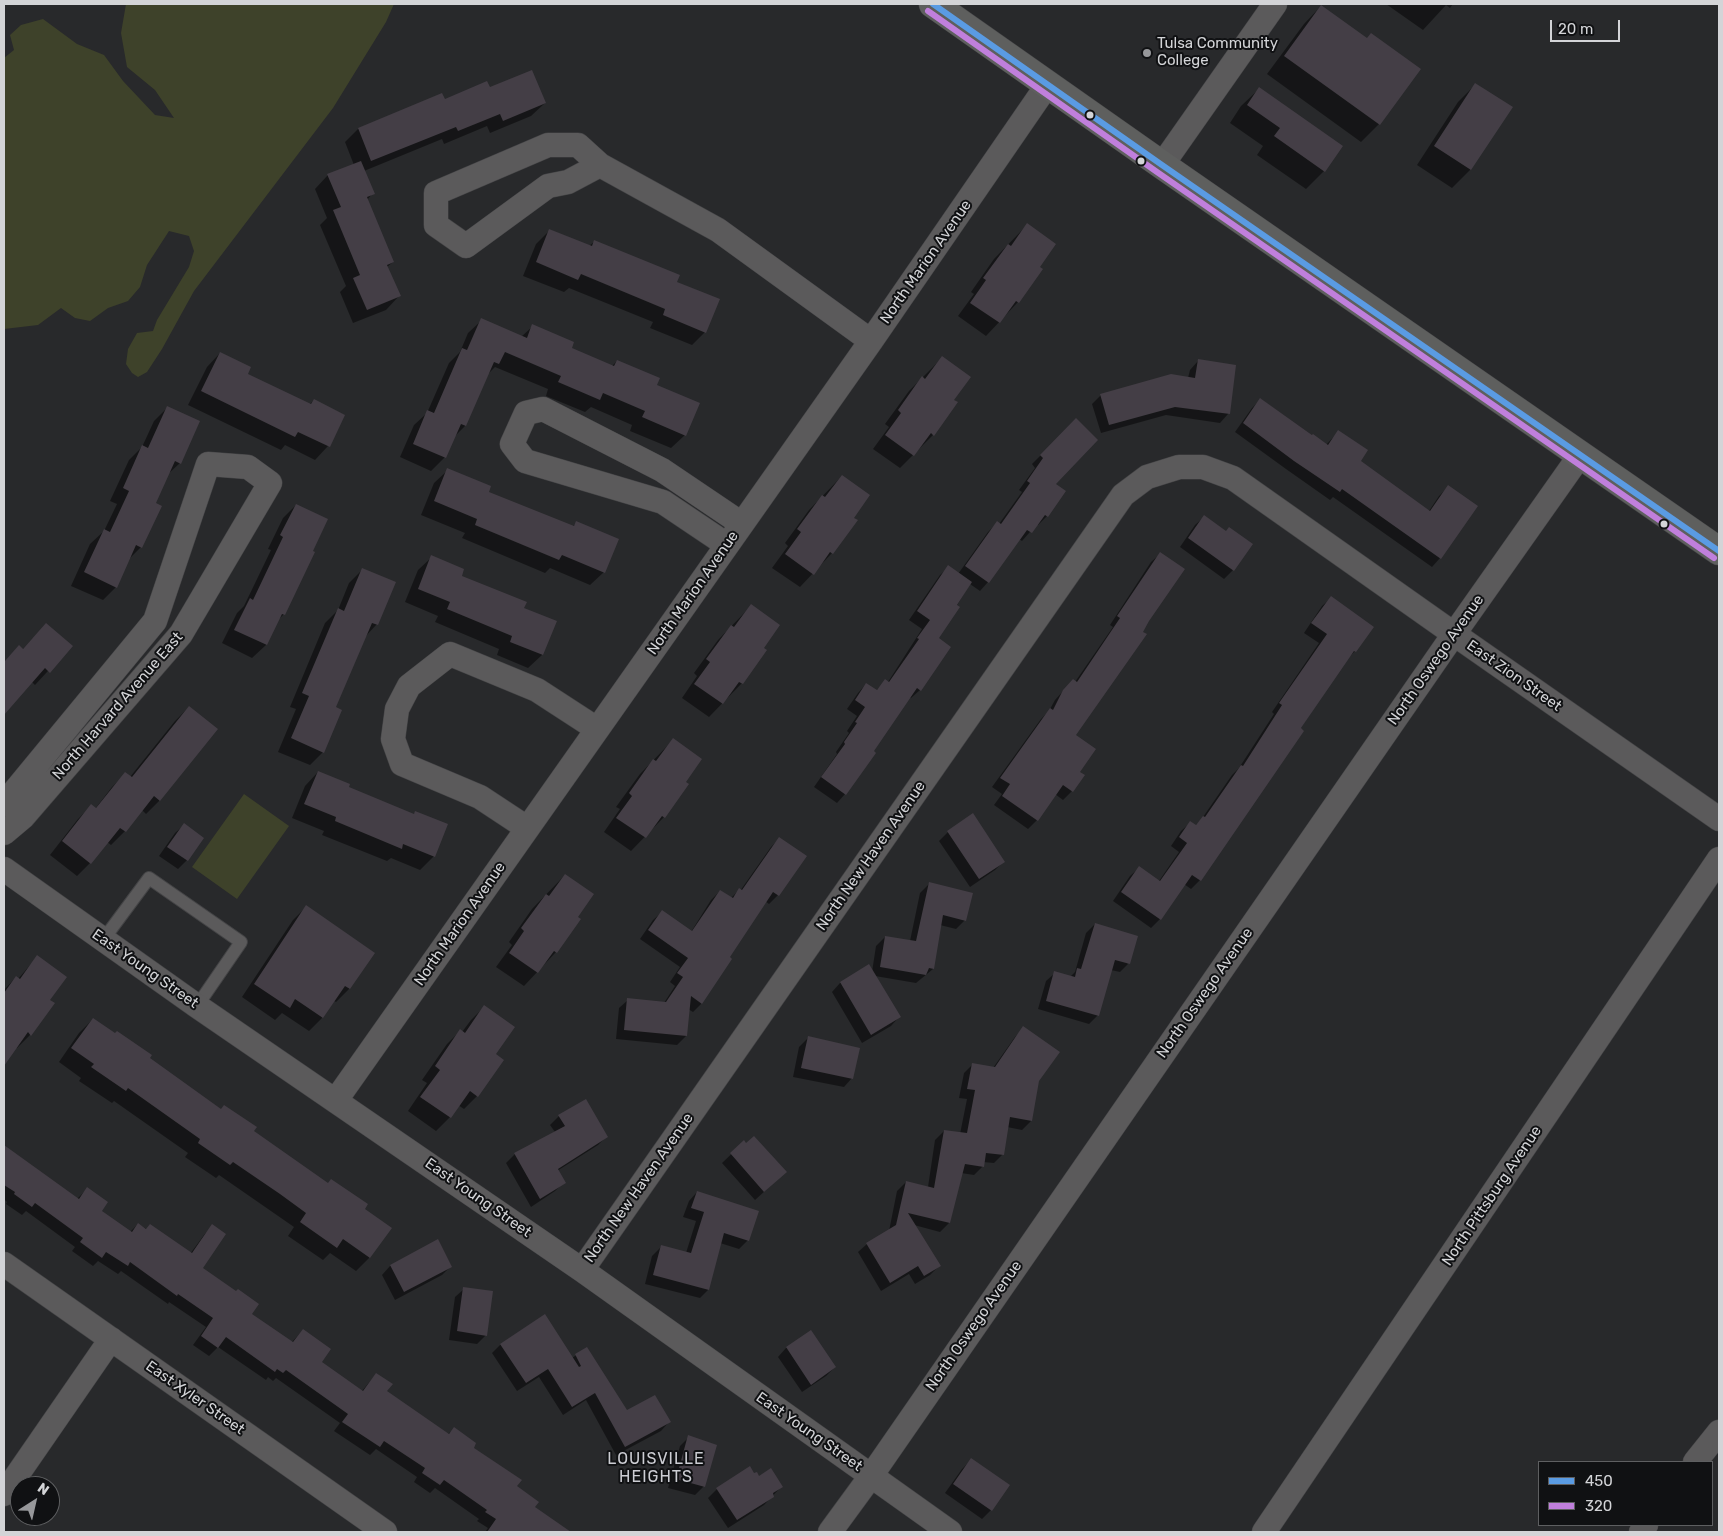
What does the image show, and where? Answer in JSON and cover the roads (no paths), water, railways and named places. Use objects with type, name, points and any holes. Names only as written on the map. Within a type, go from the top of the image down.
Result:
[{"type":"main road","points":[[933,4],[1719,551]]},
{"type":"street","points":[[1162,165],[1276,4]]},
{"type":"street","name":"North Marion Avenue","points":[[336,1100],[871,341],[1048,84]]},
{"type":"street","points":[[600,165],[568,182],[548,186],[466,246],[436,225],[436,193],[548,146],[578,145],[600,165],[718,230],[871,341]]},
{"type":"street","points":[[727,545],[663,502],[525,461],[512,444],[526,413],[543,409],[662,470],[742,524]]},
{"type":"street","name":"North Oswego Avenue","points":[[830,1532],[871,1476],[1454,634],[1582,454]]},
{"type":"street","name":"North Harvard Avenue East","points":[[4,804],[155,621],[208,464],[248,467],[270,483],[181,634],[23,817],[4,833]]},
{"type":"street","name":"East Zion Street","points":[[1179,467],[1202,468],[1233,478],[1719,818]]},
{"type":"street","name":"North New Haven Avenue","points":[[582,1270],[1123,495],[1146,477],[1179,467]]},
{"type":"street","points":[[527,828],[480,797],[402,764],[393,739],[397,708],[409,686],[450,654],[537,690],[597,729]]},
{"type":"street","name":"North Pittsburg Avenue","points":[[1264,1532],[1719,859]]},
{"type":"street","name":"East Young Street","points":[[6,875],[582,1270],[950,1532]]},
{"type":"street","name":"East Xyler Street","points":[[4,1264],[385,1532]]},
{"type":"street","points":[[4,1494],[111,1339]]},
{"type":"street","points":[[1697,1461],[1719,1432]]},
{"type":"lane","points":[[103,940],[149,878],[234,936],[241,942],[197,1006]]},
{"type":"place","name":"Tulsa Community College","points":[[1147,53]]},
{"type":"district","name":"LOUISVILLE HEIGHTS","points":[[656,1468]]}]
